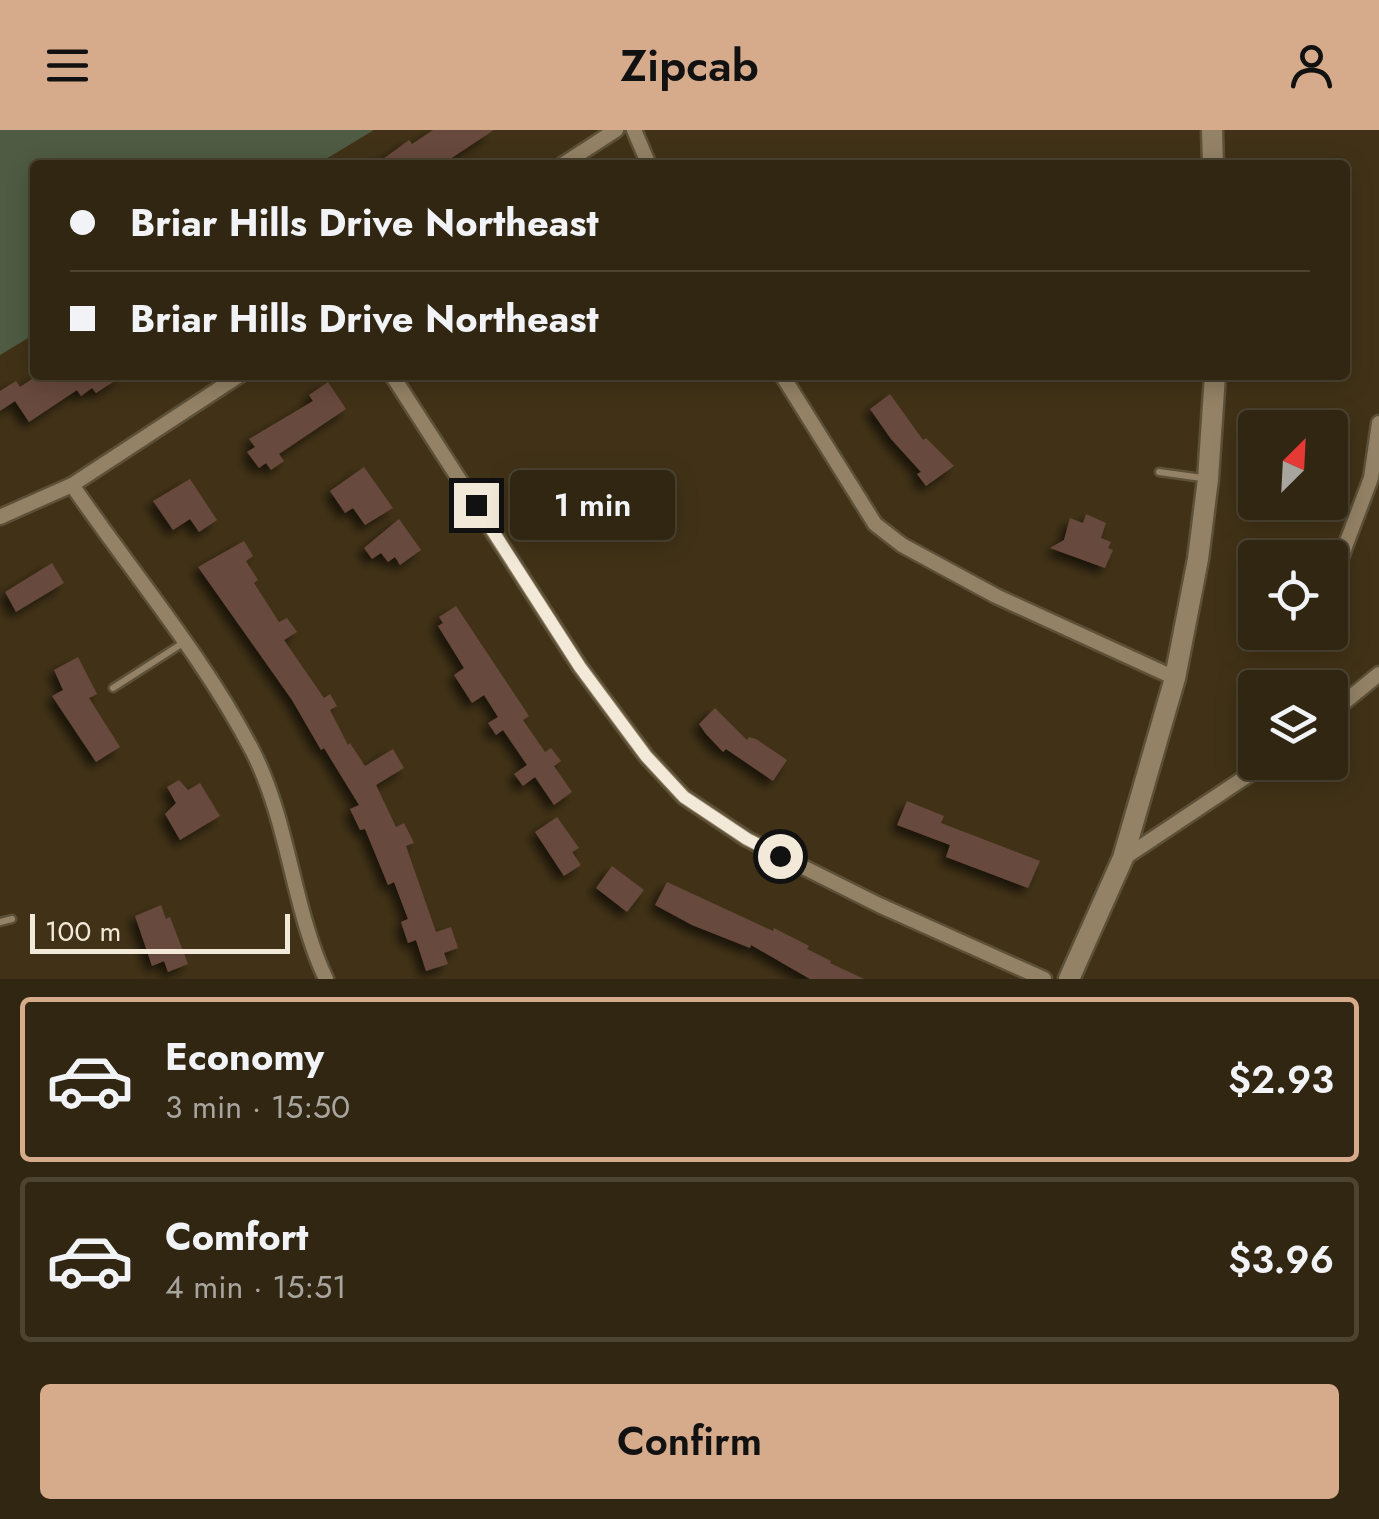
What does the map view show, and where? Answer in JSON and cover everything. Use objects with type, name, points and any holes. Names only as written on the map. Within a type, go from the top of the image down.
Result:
[{"type":"main road","points":[[1212,130],[1213,160]]},
{"type":"main road","points":[[1069,979],[1123,858],[1175,678],[1198,559],[1215,380]]},
{"type":"street","points":[[570,160],[616,130]]},
{"type":"street","points":[[634,130],[647,160]]},
{"type":"street","points":[[0,518],[72,485],[232,380]]},
{"type":"street","points":[[395,380],[580,667],[646,756],[684,797],[747,839],[879,905],[1044,979]]},
{"type":"street","points":[[785,380],[875,524],[902,545],[996,596],[1175,678]]},
{"type":"street","points":[[1348,540],[1371,478],[1379,423]]},
{"type":"street","points":[[72,485],[122,559],[206,669],[255,756],[289,852],[326,979]]},
{"type":"street","points":[[1348,699],[1379,674]]},
{"type":"street","points":[[1123,858],[1241,780]]},
{"type":"lane","points":[[1158,472],[1208,479]]},
{"type":"lane","points":[[113,688],[185,642]]},
{"type":"lane","points":[[0,922],[12,919]]},
{"type":"green space","points":[[0,130],[374,130],[324,160],[30,160],[30,337],[0,355]]},
{"type":"building","points":[[433,130],[494,130],[449,160],[382,160],[409,140],[412,144]]},
{"type":"building","points":[[30,380],[116,380],[96,393],[92,388],[81,396],[77,390],[29,422],[15,401],[0,411],[0,391],[16,381],[20,387]]},
{"type":"building","points":[[328,382],[346,409],[279,454],[284,461],[271,470],[266,463],[259,468],[247,452],[255,447],[249,439],[313,401],[309,395]]},
{"type":"building","points":[[890,394],[923,440],[926,438],[954,466],[926,486],[917,474],[921,472],[870,409]]},
{"type":"building","points":[[364,467],[393,508],[365,525],[353,508],[345,513],[330,491]]},
{"type":"building","points":[[190,479],[217,520],[199,532],[190,519],[173,530],[153,501]]},
{"type":"building","points":[[1086,514],[1106,523],[1101,538],[1111,542],[1108,548],[1113,550],[1105,568],[1050,548],[1064,540],[1070,518],[1083,523]]},
{"type":"building","points":[[399,519],[421,550],[400,565],[395,557],[388,562],[381,553],[372,559],[364,548]]},
{"type":"building","points":[[244,541],[253,556],[246,561],[258,580],[254,583],[279,622],[287,618],[297,632],[284,640],[324,698],[330,694],[337,706],[330,710],[348,745],[365,766],[393,749],[404,768],[376,785],[396,827],[404,823],[414,843],[406,846],[436,932],[451,927],[458,948],[444,953],[448,964],[426,971],[416,940],[408,943],[401,922],[408,919],[394,882],[388,885],[365,829],[360,830],[350,809],[359,805],[292,700],[198,567]]},
{"type":"building","points":[[52,563],[64,583],[16,612],[5,592]]},
{"type":"building","points":[[456,606],[529,716],[523,720],[545,752],[551,748],[561,761],[554,766],[572,792],[554,805],[535,777],[523,786],[514,774],[527,765],[503,730],[496,735],[488,723],[498,717],[484,695],[472,703],[454,675],[464,668],[438,626],[443,623],[439,617]]},
{"type":"building","points":[[78,657],[97,694],[89,698],[120,747],[96,762],[52,696],[63,690],[54,670]]},
{"type":"building","points":[[715,708],[747,740],[756,739],[787,760],[773,781],[726,749],[723,752],[706,734],[699,724]]},
{"type":"building","points":[[179,780],[188,790],[200,783],[220,816],[180,840],[165,814],[176,803],[167,787]]},
{"type":"building","points":[[907,801],[944,816],[941,823],[1040,861],[1028,888],[946,857],[950,845],[897,825]]},
{"type":"building","points":[[557,817],[579,848],[572,852],[581,865],[564,876],[535,832]]},
{"type":"building","points":[[612,866],[644,890],[627,912],[596,888]]},
{"type":"building","points":[[667,882],[773,931],[774,928],[864,979],[810,979],[751,945],[750,948],[692,925],[655,905]]},
{"type":"building","points":[[161,905],[166,919],[170,917],[188,964],[168,972],[164,961],[152,966],[135,916]]},
{"type":"route","points":[[476,505],[580,667],[646,756],[684,797],[780,856]]}]
